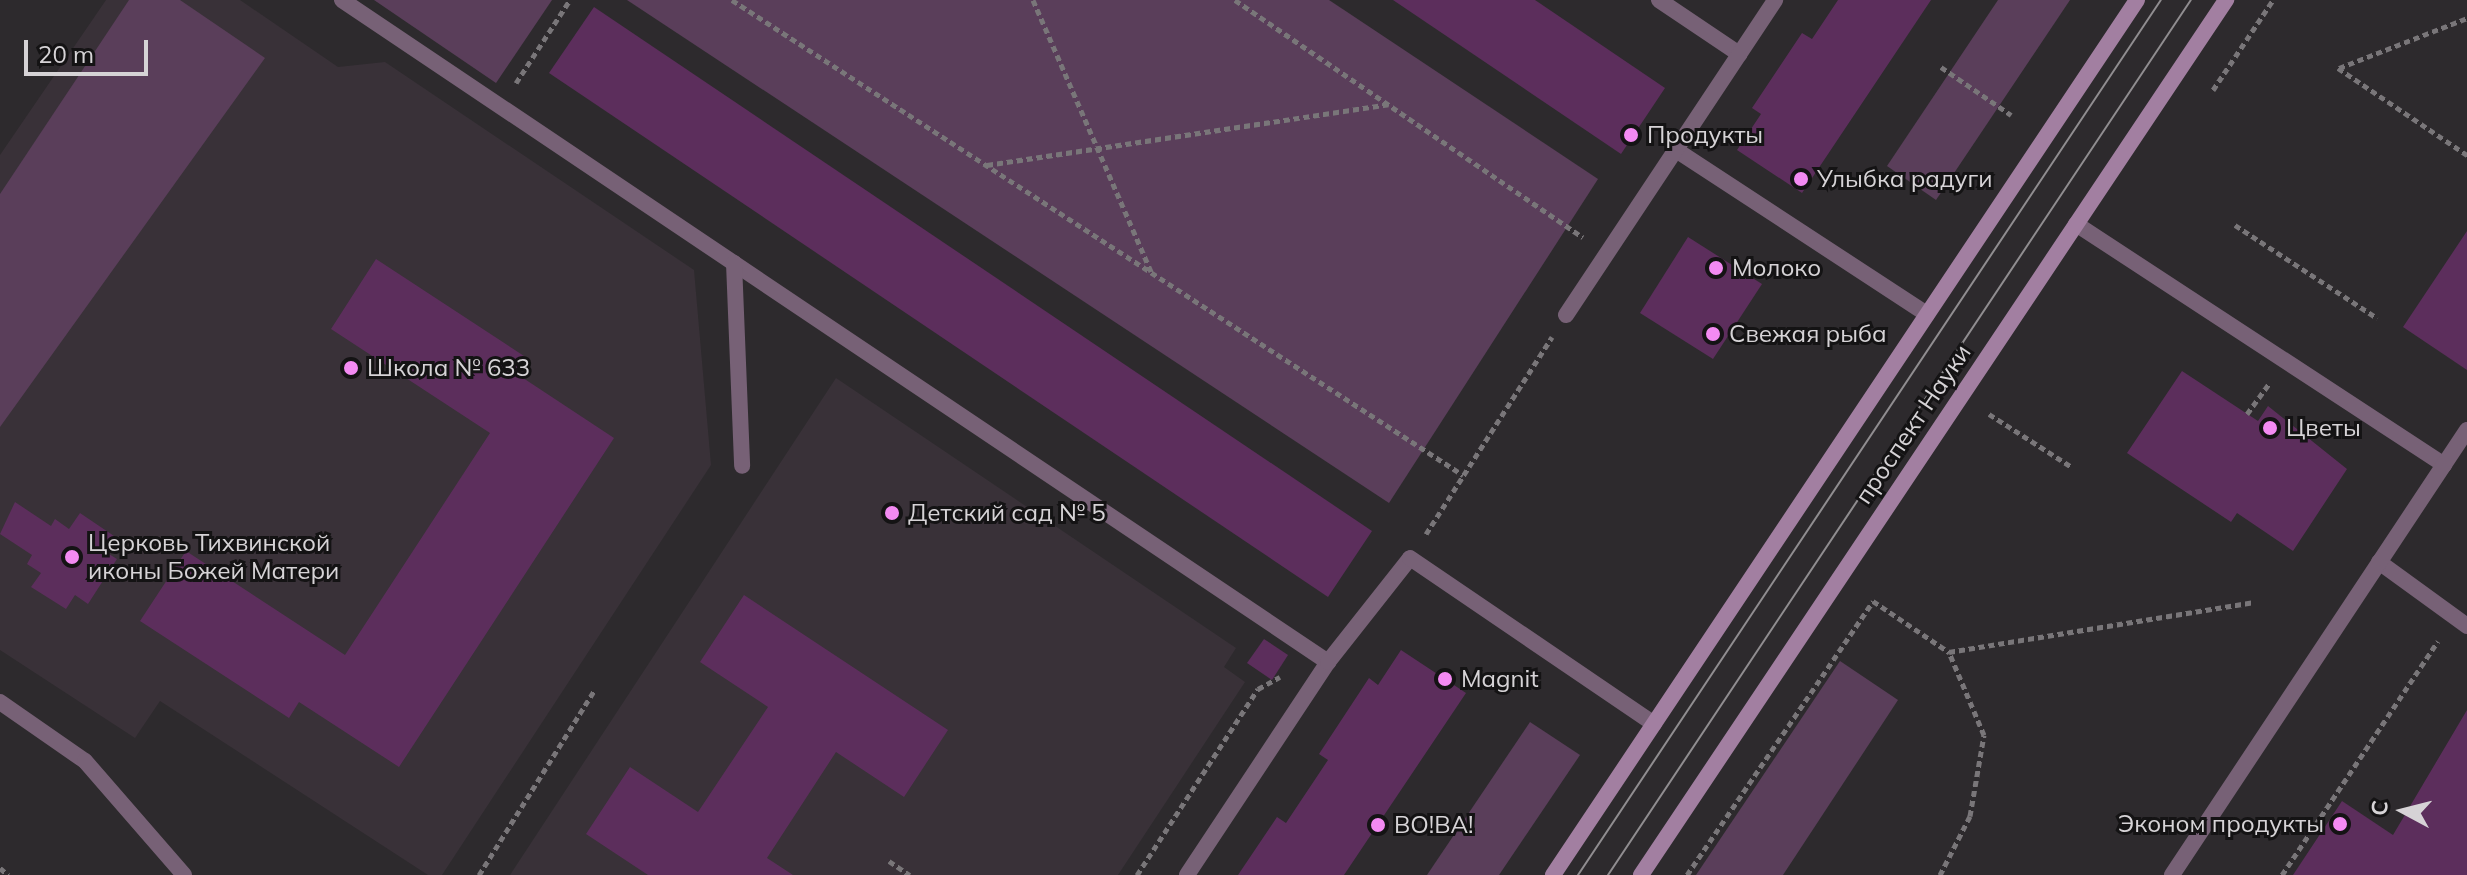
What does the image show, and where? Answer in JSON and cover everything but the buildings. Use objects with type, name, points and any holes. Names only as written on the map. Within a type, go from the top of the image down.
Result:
[{"type":"main road","name":"проспект Науки","points":[[1553,875],[2137,0]]},
{"type":"main road","name":"проспект Науки","points":[[1641,875],[2226,0]]},
{"type":"lane","points":[[342,0],[1324,660]]},
{"type":"lane","points":[[1659,0],[1739,54]]},
{"type":"lane","points":[[1566,315],[1775,0]]},
{"type":"lane","points":[[1676,150],[1927,314]]},
{"type":"lane","points":[[2076,224],[2444,465]]},
{"type":"lane","points":[[734,263],[742,466]]},
{"type":"lane","points":[[2172,875],[2467,430]]},
{"type":"lane","points":[[1187,875],[1324,660],[1410,558],[1654,724]]},
{"type":"lane","points":[[2379,562],[2461,622]]},
{"type":"lane","points":[[0,702],[85,761],[184,875]]},
{"type":"path","points":[[501,106],[570,0]]},
{"type":"path","points":[[732,0],[1463,475]]},
{"type":"path","points":[[1033,0],[1151,273]]},
{"type":"path","points":[[1235,0],[1607,253]]},
{"type":"path","points":[[2213,90],[2273,0]]},
{"type":"path","points":[[2467,18],[2338,68],[2467,155]]},
{"type":"path","points":[[1941,67],[2011,115]]},
{"type":"path","points":[[987,165],[1389,104]]},
{"type":"path","points":[[2235,225],[2377,318]]},
{"type":"path","points":[[1410,558],[1566,315]]},
{"type":"path","points":[[1989,414],[2072,467]]},
{"type":"path","points":[[1687,875],[1873,601],[1949,652],[1984,735],[1970,816],[1940,875]]},
{"type":"path","points":[[1949,652],[2253,602]]},
{"type":"path","points":[[2282,875],[2461,622]]},
{"type":"path","points":[[1137,875],[1258,689],[1324,660]]},
{"type":"path","points":[[479,875],[594,691]]},
{"type":"path","points":[[889,861],[910,875]]},
{"type":"path","points":[[0,868],[8,875]]},
{"type":"shaded area","name":"Школа № 633","points":[[106,0],[240,0],[338,67],[385,62],[694,270],[711,465],[442,875],[428,875],[160,701],[135,738],[0,650],[0,155]]},
{"type":"shaded area","points":[[129,0],[180,0],[265,58],[0,427],[0,194]]},
{"type":"shaded area","points":[[374,0],[552,0],[496,83]]},
{"type":"shaded area","points":[[627,0],[1329,0],[1598,179],[1389,503]]},
{"type":"shaded area","points":[[1998,0],[2070,0],[1936,200],[1887,166]]},
{"type":"shaded area","name":"Детский сад № 5","points":[[836,378],[1236,648],[1224,667],[1245,682],[1118,875],[510,875]]},
{"type":"shaded area","points":[[1840,661],[1898,700],[1783,875],[1696,875]]},
{"type":"shaded area","points":[[1530,722],[1580,755],[1499,875],[1427,875]]},
{"type":"tram line","points":[[1578,875],[2161,0]]},
{"type":"tram line","points":[[1608,875],[2191,0]]},
{"type":"place","name":"Продукты","points":[[1631,135]]},
{"type":"place","name":"Улыбка радуги","points":[[1801,179]]},
{"type":"place","name":"Молоко","points":[[1716,268]]},
{"type":"place","name":"Свежая рыба","points":[[1713,334]]},
{"type":"place","name":"Школа № 633","points":[[351,368]]},
{"type":"place","name":"Цветы","points":[[2270,428]]},
{"type":"place","name":"Детский сад № 5","points":[[892,513]]},
{"type":"place","name":"Церковь Тихвинской иконы Божей Матери","points":[[72,557]]},
{"type":"place","name":"Magnit","points":[[1445,679]]},
{"type":"place","name":"Эконом продукты","points":[[2340,824]]},
{"type":"place","name":"ВО!ВА!","points":[[1378,825]]}]
